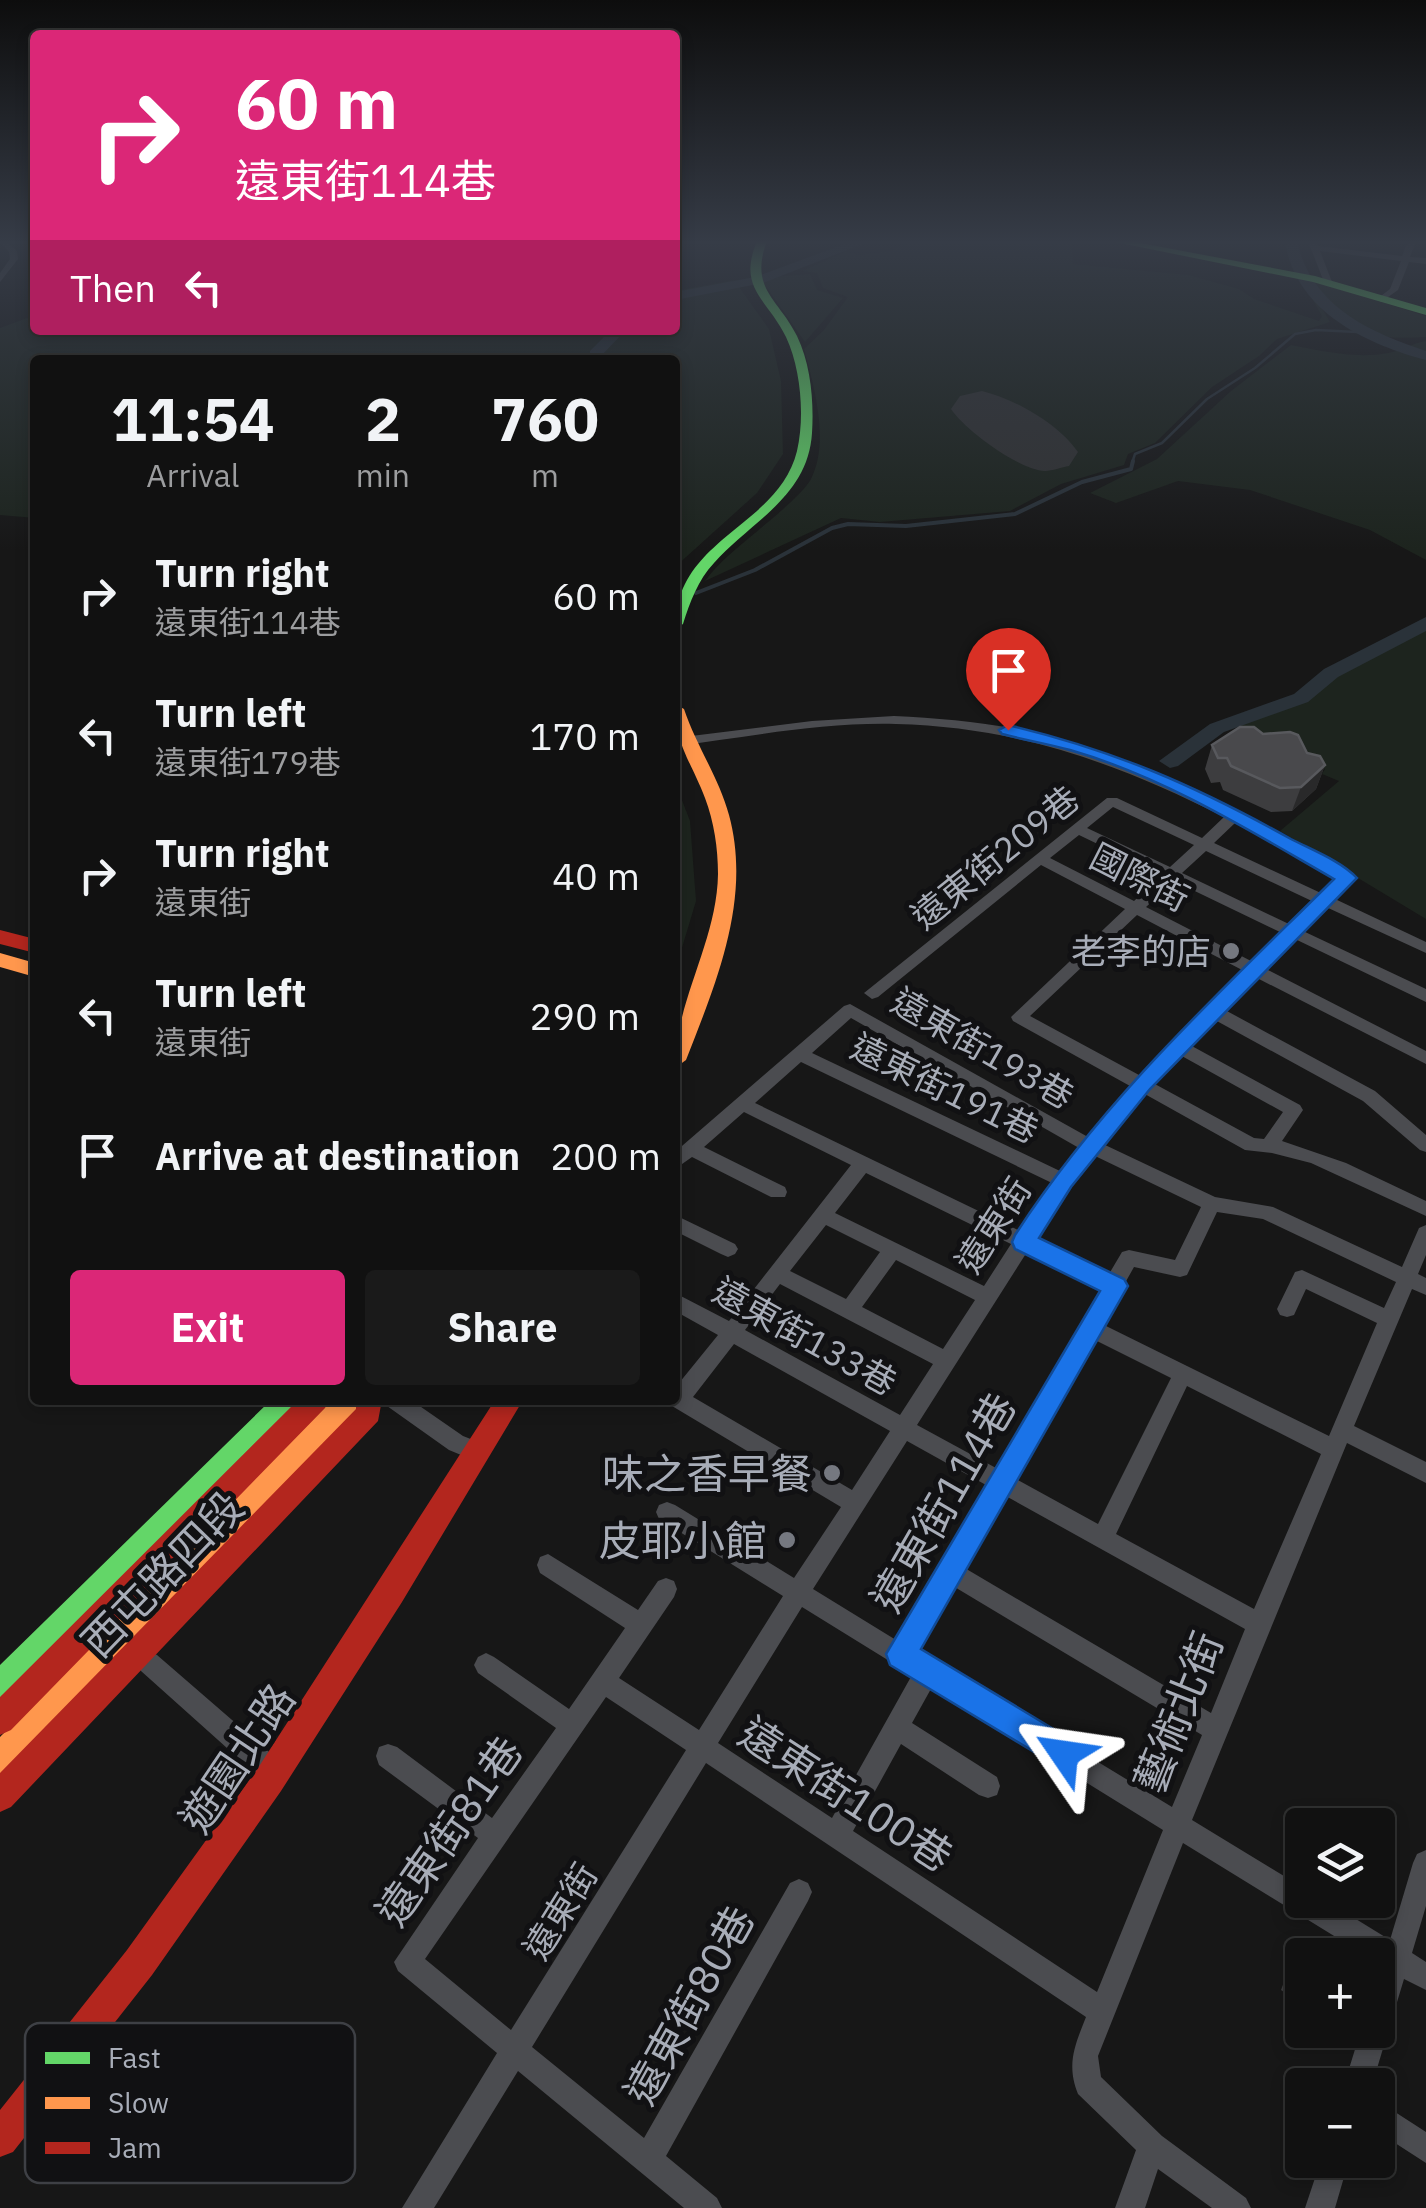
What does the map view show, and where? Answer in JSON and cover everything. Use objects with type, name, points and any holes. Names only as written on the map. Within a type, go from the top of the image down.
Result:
[{"type":"street","points":[[680,581],[714,535],[768,492],[792,453],[782,344]]},
{"type":"street","points":[[680,613],[701,568],[784,489],[802,457],[804,429],[793,344]]},
{"type":"street","points":[[680,746],[869,720],[985,726],[1099,753],[1234,816],[1347,878],[1325,900]]},
{"type":"street","points":[[680,749],[720,814],[727,893],[716,943],[680,1046]]},
{"type":"street","points":[[680,752],[709,838],[713,896],[680,997]]},
{"type":"street","name":"遠東街209巷","points":[[872,994],[1112,801],[1426,948]]},
{"type":"street","points":[[1234,816],[1019,1018],[1260,1145],[1300,1153],[1426,1209]]},
{"type":"street","points":[[1078,829],[1426,996]]},
{"type":"street","name":"國際街","points":[[1040,859],[1426,1058]]},
{"type":"street","name":"遠東街","points":[[427,2204],[516,2049],[798,1592],[1063,1180],[1142,1084],[1325,900]]},
{"type":"street","points":[[0,937],[30,945]]},
{"type":"street","points":[[0,960],[30,969]]},
{"type":"street","name":"遠東街193巷","points":[[800,1054],[850,1010],[1090,1146]]},
{"type":"street","points":[[1212,1011],[1369,1096],[1426,1145]]},
{"type":"street","points":[[1178,1046],[1294,1110],[1260,1145]]},
{"type":"street","points":[[680,1157],[800,1054]]},
{"type":"street","name":"遠東街191巷","points":[[800,1054],[1063,1180]]},
{"type":"street","points":[[742,1104],[1115,1286],[1130,1258],[1180,1269],[1212,1204]]},
{"type":"street","points":[[1090,1146],[1212,1204],[1266,1212],[1417,1283]]},
{"type":"street","points":[[690,1148],[778,1192]]},
{"type":"street","points":[[680,1394],[864,1163]]},
{"type":"street","points":[[823,1215],[988,1297]]},
{"type":"street","points":[[680,1224],[728,1248]]},
{"type":"street","name":"藝術北街","points":[[1236,2208],[1152,2146],[1088,2084],[1084,2056],[1337,1439],[1390,1320],[1417,1283],[1426,1233]]},
{"type":"street","points":[[848,1310],[893,1249]]},
{"type":"street","points":[[777,1273],[948,1361]]},
{"type":"street","points":[[1287,1309],[1302,1278],[1390,1320]]},
{"type":"street","name":"遠東街114巷","points":[[667,1512],[901,1654],[1115,1286]]},
{"type":"street","name":"遠東街133巷","points":[[680,1305],[1259,1624]]},
{"type":"street","points":[[1090,1328],[1184,1374],[1426,1473]]},
{"type":"street","points":[[1102,1538],[1184,1374]]},
{"type":"street","points":[[680,1400],[856,1504]]},
{"type":"street","name":"西屯路四段","points":[[0,1686],[284,1405]]},
{"type":"street","name":"西屯路四段","points":[[0,1719],[311,1405]]},
{"type":"street","name":"西屯路四段","points":[[0,1760],[345,1405]]},
{"type":"street","name":"西屯路四段","points":[[0,1796],[369,1413],[369,1405]]},
{"type":"street","points":[[401,1405],[456,1443],[478,1452]]},
{"type":"street","name":"遊園北路","points":[[93,2023],[142,1962],[274,1773],[507,1405]]},
{"type":"street","points":[[548,1565],[641,1625]]},
{"type":"street","points":[[949,1571],[1216,1730]]},
{"type":"street","name":"遠東街81巷","points":[[516,2049],[407,1962],[666,1589]]},
{"type":"street","points":[[901,1654],[1426,1978]]},
{"type":"street","points":[[150,1663],[274,1773]]},
{"type":"street","points":[[486,1665],[572,1725]]},
{"type":"street","points":[[837,1835],[928,1670]]},
{"type":"street","points":[[602,1681],[702,1747]]},
{"type":"street","points":[[897,1727],[988,1786]]},
{"type":"street","name":"遠東街100巷","points":[[702,1747],[1102,2012]]},
{"type":"street","points":[[388,1756],[496,1836]]},
{"type":"street","points":[[1395,1962],[1426,1864]]},
{"type":"street","name":"遠東街80巷","points":[[648,2159],[799,1892]]},
{"type":"street","points":[[516,2049],[706,2208]]},
{"type":"street","name":"遊園北路","points":[[0,2139],[25,2108]]},
{"type":"street","points":[[1395,2128],[1426,2149]]},
{"type":"street","points":[[1130,2208],[1152,2146]]},
{"type":"street","points":[[1320,2208],[1329,2178]]},
{"type":"shaded area","points":[[0,344],[772,344],[781,381],[783,454],[757,493],[680,562],[680,355],[30,355],[30,518],[0,515]]},
{"type":"shaded area","points":[[809,344],[1272,344],[1212,387],[1155,443],[1128,454],[1124,465],[1061,484],[1010,511],[880,522],[841,518],[705,581],[811,479],[817,464],[820,431],[804,349]]},
{"type":"shaded area","points":[[1426,344],[1426,560],[1370,530],[1250,490],[1178,481],[1116,503],[1090,493],[1157,459],[1231,391],[1291,345],[1339,354],[1393,352]]},
{"type":"shaded area","points":[[1426,626],[1426,919],[1280,831],[1339,781],[1322,774],[1325,769],[1233,725],[1305,699],[1334,674],[1396,646]]},
{"type":"shaded area","points":[[680,795],[690,821],[696,901],[680,954]]},
{"type":"building","points":[[1240,727],[1254,727],[1263,734],[1298,735],[1307,753],[1320,756],[1325,765],[1301,787],[1280,788],[1231,766],[1227,758],[1218,758],[1212,745]]},
{"type":"waterway","points":[[595,354],[605,344]]},
{"type":"waterway","points":[[1132,463],[1135,454],[1162,443],[1207,399],[1283,344]]},
{"type":"waterway","points":[[1391,344],[1426,356]]},
{"type":"waterway","points":[[696,593],[755,570],[832,528],[848,524],[906,526],[1015,514],[1082,482],[1131,469],[1133,461]]},
{"type":"waterway","points":[[1170,761],[1217,728],[1301,698],[1331,673],[1426,623]]},
{"type":"runway","points":[[982,409],[1046,452]]},
{"type":"traffic: fast","points":[[680,610],[711,557],[779,496],[799,467],[806,406],[794,344]]},
{"type":"traffic: fast","points":[[0,1686],[284,1405]]},
{"type":"traffic: slow","points":[[680,722],[720,815],[727,878],[718,940],[680,1047]]},
{"type":"traffic: slow","points":[[0,960],[30,969]]},
{"type":"traffic: slow","points":[[0,1760],[345,1405]]},
{"type":"traffic: jam","points":[[0,937],[30,945]]},
{"type":"traffic: jam","points":[[0,1719],[311,1405]]},
{"type":"traffic: jam","points":[[0,1796],[369,1413],[369,1405]]},
{"type":"traffic: jam","points":[[93,2023],[269,1780],[392,1592],[507,1405]]},
{"type":"traffic: jam","points":[[0,2139],[25,2108]]},
{"type":"place","name":"老李的店","points":[[1231,951]]},
{"type":"place","name":"味之香早餐","points":[[832,1473]]},
{"type":"place","name":"皮耶小館","points":[[787,1540]]},
{"type":"route","points":[[1008,730],[1077,746],[1129,765],[1214,804],[1347,878],[1142,1084],[1063,1180],[1024,1242],[1115,1286],[901,1654],[1064,1754]]}]
